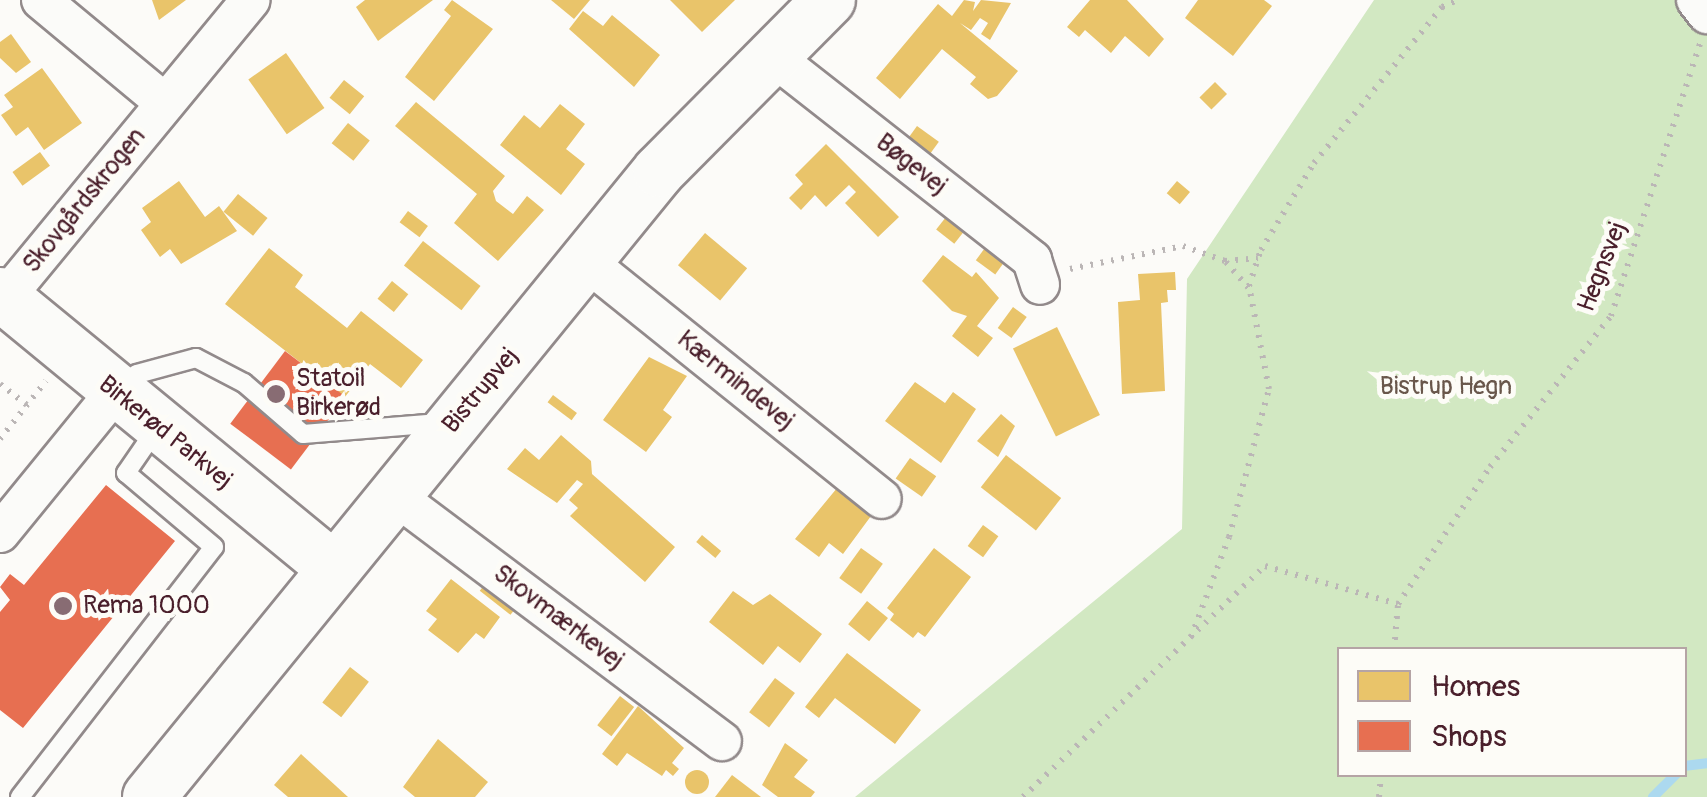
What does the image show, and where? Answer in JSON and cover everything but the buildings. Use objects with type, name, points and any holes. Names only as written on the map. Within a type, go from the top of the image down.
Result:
[{"type":"main road","name":"Bistrupvej","points":[[149,797],[659,171],[829,0]]},
{"type":"main road","name":"Birkerød Parkvej","points":[[2,296],[114,393],[333,568]]},
{"type":"street","name":"Skovgårdskrogen","points":[[42,0],[165,103]]},
{"type":"street","name":"Skovgårdskrogen","points":[[2,296],[251,0]]},
{"type":"street","points":[[1696,0],[1707,14]]},
{"type":"street","name":"Bøgevej","points":[[771,55],[1032,260],[1038,279]]},
{"type":"street","name":"Kærmindevej","points":[[587,262],[882,499]]},
{"type":"street","points":[[8,512],[114,393]]},
{"type":"street","name":"Skovmærkevej","points":[[394,496],[722,741]]},
{"type":"lane","points":[[114,393],[137,374],[196,358],[244,383],[303,434],[455,422]]},
{"type":"lane","points":[[20,797],[214,547],[126,474],[157,428]]},
{"type":"path","points":[[1191,637],[1228,537],[1269,389],[1250,290],[1258,258],[1314,163],[1442,7],[1458,0]]},
{"type":"path","name":"Hegnsvej","points":[[1394,647],[1398,604],[1490,467],[1611,316],[1707,23]]},
{"type":"path","points":[[1038,279],[1183,246],[1225,262],[1250,290]]},
{"type":"path","points":[[1225,262],[1258,258]]},
{"type":"path","points":[[0,439],[68,353]]},
{"type":"path","points":[[0,384],[27,405]]},
{"type":"path","points":[[1024,797],[1265,566],[1398,604]]},
{"type":"green space","name":"Bistrup Hegn","points":[[1374,0],[1707,0],[1707,797],[855,797],[1182,529],[1187,279]]},
{"type":"waterway","points":[[1687,766],[1707,763]]},
{"type":"waterway","points":[[1653,797],[1673,777]]},
{"type":"place","name":"Statoil Birkerød","points":[[276,394]]},
{"type":"place","name":"Rema 1000","points":[[63,606]]}]
